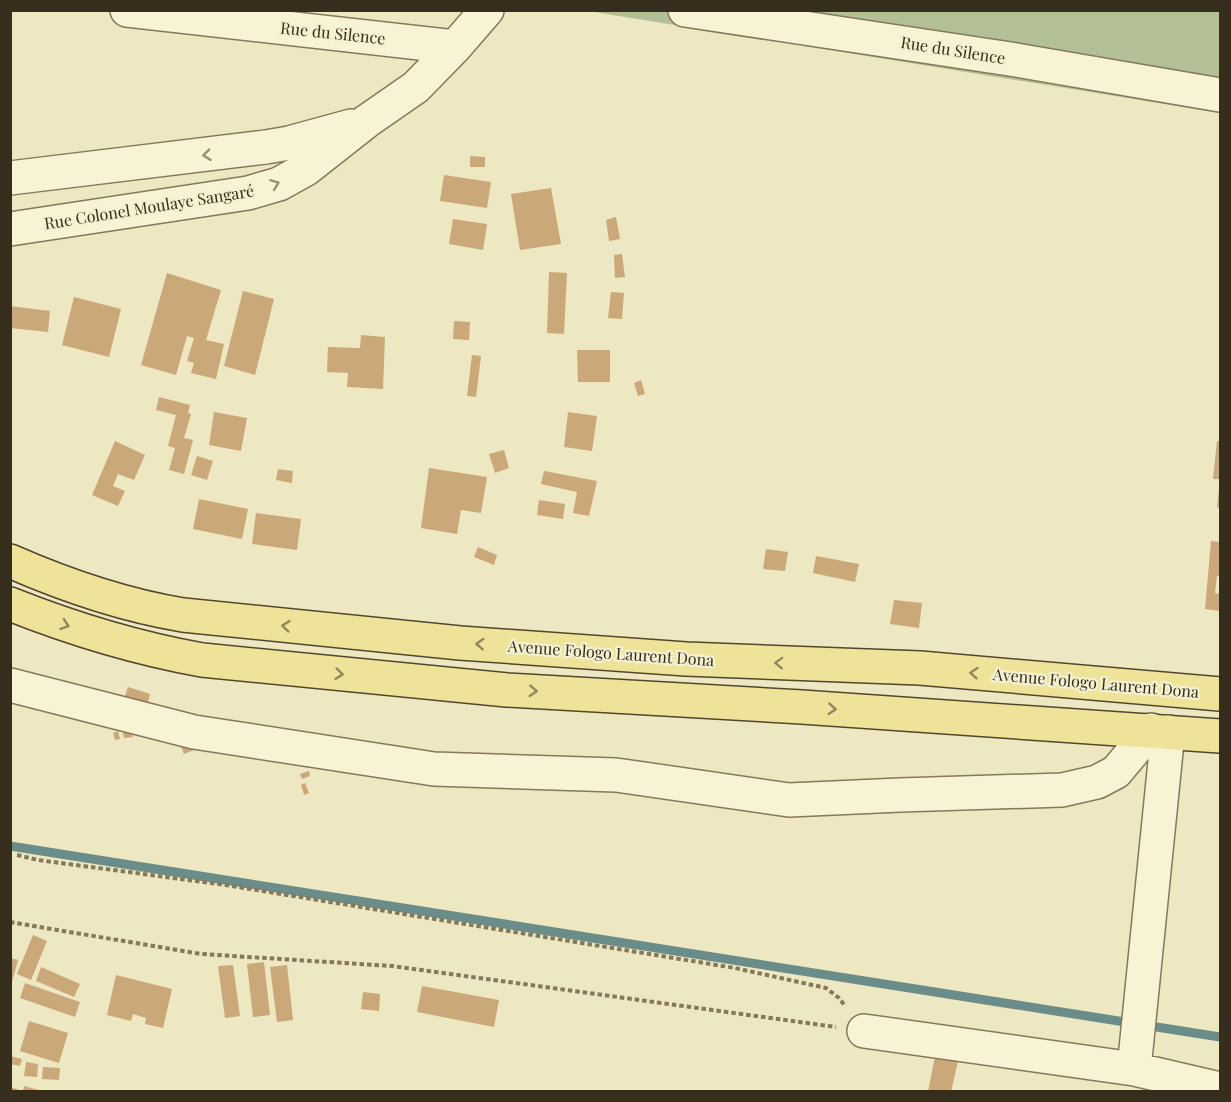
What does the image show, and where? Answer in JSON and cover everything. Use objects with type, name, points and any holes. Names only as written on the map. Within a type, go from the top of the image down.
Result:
[{"type":"main road","name":"Avenue Fologo Laurent Dona","points":[[10,561],[50,579],[95,595],[148,609],[194,616],[472,644],[686,659],[920,668],[1221,694]]},
{"type":"main road","points":[[10,604],[112,641],[202,660],[507,690],[802,707],[1221,736]]},
{"type":"street","name":"Rue du Silence","points":[[126,10],[455,47]]},
{"type":"street","points":[[455,47],[486,10]]},
{"type":"street","name":"Rue du Silence","points":[[685,10],[1016,60],[1221,95]]},
{"type":"street","name":"Rue Colonel Moulaye Sangaré","points":[[10,229],[248,193],[279,184],[306,170],[367,121],[416,87],[455,47]]},
{"type":"street","points":[[10,178],[266,147],[289,143],[367,121]]},
{"type":"street","points":[[10,685],[194,732],[434,769],[616,775],[789,800],[1062,790],[1097,782],[1116,772],[1159,731]]},
{"type":"street","points":[[1137,1043],[1159,731]]},
{"type":"street","points":[[864,1031],[1137,1043],[1221,1089]]},
{"type":"path","points":[[16,855],[38,860],[226,885],[735,968],[826,988],[839,998],[864,1031]]},
{"type":"path","points":[[10,922],[201,954],[392,966],[864,1031]]},
{"type":"green space","points":[[588,11],[1220,11],[1220,113]]},
{"type":"building","points":[[470,156],[485,157],[485,167],[470,167]]},
{"type":"building","points":[[444,175],[491,182],[487,208],[440,201]]},
{"type":"building","points":[[551,188],[561,244],[520,250],[511,194]]},
{"type":"building","points":[[616,217],[620,239],[609,241],[606,220]]},
{"type":"building","points":[[453,219],[487,224],[483,250],[449,244]]},
{"type":"building","points":[[622,254],[625,277],[615,278],[614,255]]},
{"type":"building","points":[[549,272],[567,273],[564,334],[547,333]]},
{"type":"building","points":[[167,273],[221,290],[206,340],[224,344],[216,379],[191,373],[194,363],[187,361],[194,338],[187,336],[176,375],[141,365]]},
{"type":"building","points":[[243,291],[274,299],[255,375],[224,366]]},
{"type":"building","points":[[611,292],[624,293],[622,319],[608,318]]},
{"type":"building","points":[[74,297],[121,309],[109,357],[62,345]]},
{"type":"building","points":[[10,306],[50,311],[48,332],[10,328]]},
{"type":"building","points":[[454,321],[470,322],[469,340],[453,339]]},
{"type":"building","points":[[361,335],[385,337],[383,389],[347,387],[348,373],[327,372],[328,347],[360,348]]},
{"type":"building","points":[[577,350],[610,350],[610,382],[578,382]]},
{"type":"building","points":[[472,355],[481,356],[476,397],[467,396]]},
{"type":"building","points":[[641,380],[645,394],[638,396],[634,383]]},
{"type":"building","points":[[159,397],[190,405],[188,413],[191,414],[184,438],[193,440],[184,474],[169,470],[175,448],[168,446],[176,415],[156,410]]},
{"type":"building","points":[[214,412],[247,418],[241,451],[209,445]]},
{"type":"building","points":[[568,412],[597,416],[592,451],[564,447]]},
{"type":"building","points":[[115,441],[145,455],[134,480],[118,474],[113,486],[125,491],[118,506],[92,495]]},
{"type":"building","points":[[1217,441],[1220,441],[1220,479],[1213,479]]},
{"type":"building","points":[[504,450],[509,468],[495,473],[489,454]]},
{"type":"building","points":[[197,456],[213,461],[207,480],[191,475]]},
{"type":"building","points":[[429,468],[487,477],[481,513],[461,510],[457,534],[421,528]]},
{"type":"building","points":[[278,469],[293,471],[292,483],[276,480]]},
{"type":"building","points":[[544,471],[597,481],[589,516],[573,513],[577,492],[541,484]]},
{"type":"building","points":[[1220,489],[1220,508],[1217,507]]},
{"type":"building","points":[[199,499],[248,509],[242,539],[193,529]]},
{"type":"building","points":[[539,500],[565,504],[563,519],[537,515]]},
{"type":"building","points":[[256,513],[301,519],[297,550],[252,544]]},
{"type":"building","points":[[1211,541],[1220,542],[1220,576],[1217,576],[1215,593],[1220,594],[1220,611],[1205,609]]},
{"type":"building","points":[[478,547],[497,555],[494,565],[474,557]]},
{"type":"building","points":[[766,549],[788,552],[785,571],[763,569]]},
{"type":"building","points":[[816,556],[859,564],[855,582],[813,573]]},
{"type":"building","points":[[894,600],[922,603],[919,628],[890,624]]},
{"type":"building","points":[[128,687],[150,694],[148,703],[125,696]]},
{"type":"building","points":[[118,731],[120,739],[115,740],[113,733]]},
{"type":"building","points":[[132,731],[133,737],[124,738],[123,733]]},
{"type":"building","points":[[189,735],[194,750],[184,754],[178,739]]},
{"type":"building","points":[[309,771],[310,776],[302,779],[300,774]]},
{"type":"building","points":[[305,783],[309,793],[304,795],[301,785]]},
{"type":"building","points":[[33,935],[47,941],[31,980],[17,974]]},
{"type":"building","points":[[10,958],[18,960],[11,986],[10,986]]},
{"type":"building","points":[[264,962],[270,1015],[253,1017],[247,964]]},
{"type":"building","points":[[233,965],[240,1016],[225,1018],[218,966]]},
{"type":"building","points":[[287,965],[293,1020],[277,1022],[270,967]]},
{"type":"building","points":[[41,967],[80,984],[74,997],[36,981]]},
{"type":"building","points":[[116,975],[172,989],[163,1028],[145,1024],[146,1018],[133,1014],[131,1021],[107,1015]]},
{"type":"building","points":[[25,983],[80,1002],[75,1017],[20,998]]},
{"type":"building","points":[[422,986],[499,1000],[494,1027],[417,1012]]},
{"type":"building","points":[[363,992],[380,994],[379,1011],[361,1009]]},
{"type":"building","points":[[29,1021],[68,1033],[59,1063],[20,1051]]},
{"type":"building","points":[[936,1051],[959,1057],[951,1092],[928,1092]]},
{"type":"building","points":[[10,1056],[22,1059],[20,1066],[10,1064]]},
{"type":"building","points":[[26,1062],[38,1064],[37,1077],[24,1076]]},
{"type":"building","points":[[43,1067],[60,1068],[59,1080],[42,1079]]},
{"type":"building","points":[[24,1086],[42,1092],[10,1092],[10,1087],[23,1091]]},
{"type":"waterway","points":[[10,846],[1220,1037]]}]
